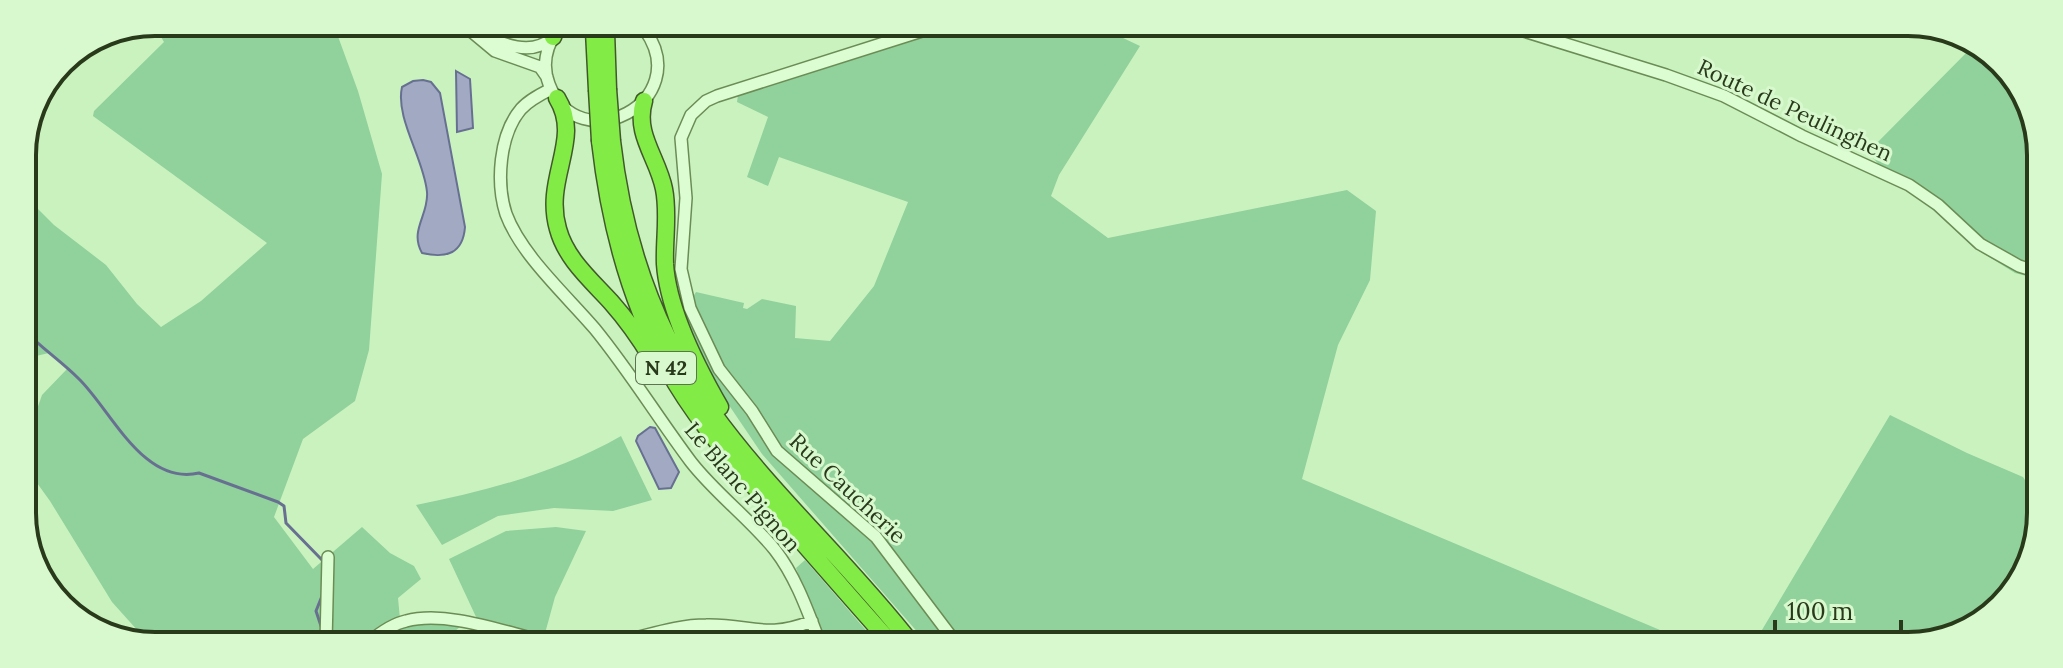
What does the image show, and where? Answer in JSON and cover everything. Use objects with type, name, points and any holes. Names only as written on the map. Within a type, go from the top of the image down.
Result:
[{"type":"highway","name":"N 42","points":[[600,36],[606,141],[632,248],[656,310],[684,368],[733,439],[882,632]]},
{"type":"highway","points":[[552,88],[565,114],[567,126],[553,198],[556,225],[564,246],[630,325],[683,409],[712,448],[817,548]]},
{"type":"highway","points":[[644,101],[641,128],[665,194],[665,263],[677,314],[721,409],[817,548]]},
{"type":"highway","name":"N 42","points":[[817,548],[900,632]]},
{"type":"street","points":[[477,36],[495,51],[540,67],[552,88],[579,116],[602,121],[625,116],[644,101],[653,87],[657,70],[656,52],[650,36]]},
{"type":"street","points":[[490,36],[500,43],[519,47],[541,46],[552,36]]},
{"type":"street","points":[[552,88],[546,59],[554,36]]},
{"type":"street","name":"Rue Caucherie","points":[[906,36],[717,96],[706,101],[691,115],[681,138],[686,198],[681,269],[690,308],[719,369],[752,411],[777,451],[876,537],[948,632]]},
{"type":"street","name":"Route de Peulinghen","points":[[1540,36],[1724,96],[1909,185],[1938,205],[1980,244],[2027,268]]},
{"type":"street","name":"Le Blanc Pignon","points":[[552,88],[521,109],[509,131],[500,179],[510,224],[529,253],[625,366],[692,464],[776,551],[791,575],[816,632]]},
{"type":"street","points":[[326,632],[328,557]]},
{"type":"street","points":[[383,632],[405,621],[441,618],[503,632]]},
{"type":"street","points":[[771,632],[812,621]]},
{"type":"street","points":[[662,632],[689,626],[719,625],[759,632]]},
{"type":"green space","points":[[160,36],[338,36],[358,91],[382,174],[369,350],[355,401],[303,439],[274,517],[313,569],[362,527],[390,553],[414,566],[421,579],[398,598],[400,619],[379,632],[138,631],[112,602],[36,482],[36,412],[42,395],[67,369],[49,353],[36,356],[36,207],[106,265],[137,304],[161,327],[201,301],[267,243],[93,116],[94,111],[164,42]]},
{"type":"green space","points":[[920,36],[1119,36],[1140,46],[1059,175],[1051,196],[1108,238],[1347,190],[1376,211],[1370,280],[1338,345],[1302,479],[1668,632],[917,632],[762,454],[718,389],[683,312],[696,292],[744,303],[743,308],[747,309],[762,299],[796,306],[795,338],[830,341],[874,286],[908,202],[779,157],[768,186],[747,177],[768,117],[737,102],[738,95]]},
{"type":"green space","points":[[1967,52],[1980,61],[2007,89],[2025,132],[2027,276],[2015,273],[1973,247],[1923,199],[1894,182],[1868,152]]},
{"type":"green space","points":[[1890,415],[2023,477],[2027,483],[2026,528],[2018,558],[1997,591],[1974,612],[1939,628],[1916,632],[1761,632]]},
{"type":"green space","points":[[621,436],[652,500],[613,511],[554,508],[498,516],[442,545],[416,505],[522,479],[572,460]]},
{"type":"green space","points":[[556,527],[586,531],[555,597],[545,632],[525,632],[477,619],[449,559],[506,531]]},
{"type":"green space","points":[[805,560],[867,632],[806,632],[814,616],[796,568]]},
{"type":"green space","points":[[424,622],[461,626],[454,632],[394,632],[408,624]]},
{"type":"green space","points":[[726,628],[742,632],[694,632]]},
{"type":"water","points":[[456,71],[470,79],[473,128],[457,132]]},
{"type":"water","points":[[423,80],[431,82],[440,93],[465,227],[457,248],[439,255],[422,253],[419,245],[418,230],[427,192],[401,99],[402,87]]},
{"type":"water","points":[[650,427],[655,428],[679,472],[671,488],[659,489],[636,441]]},
{"type":"waterway","points":[[36,342],[79,379],[145,457],[161,468],[179,474],[199,473],[278,502],[284,506],[286,523],[323,561]]},
{"type":"waterway","points":[[321,626],[316,611],[322,596]]}]
